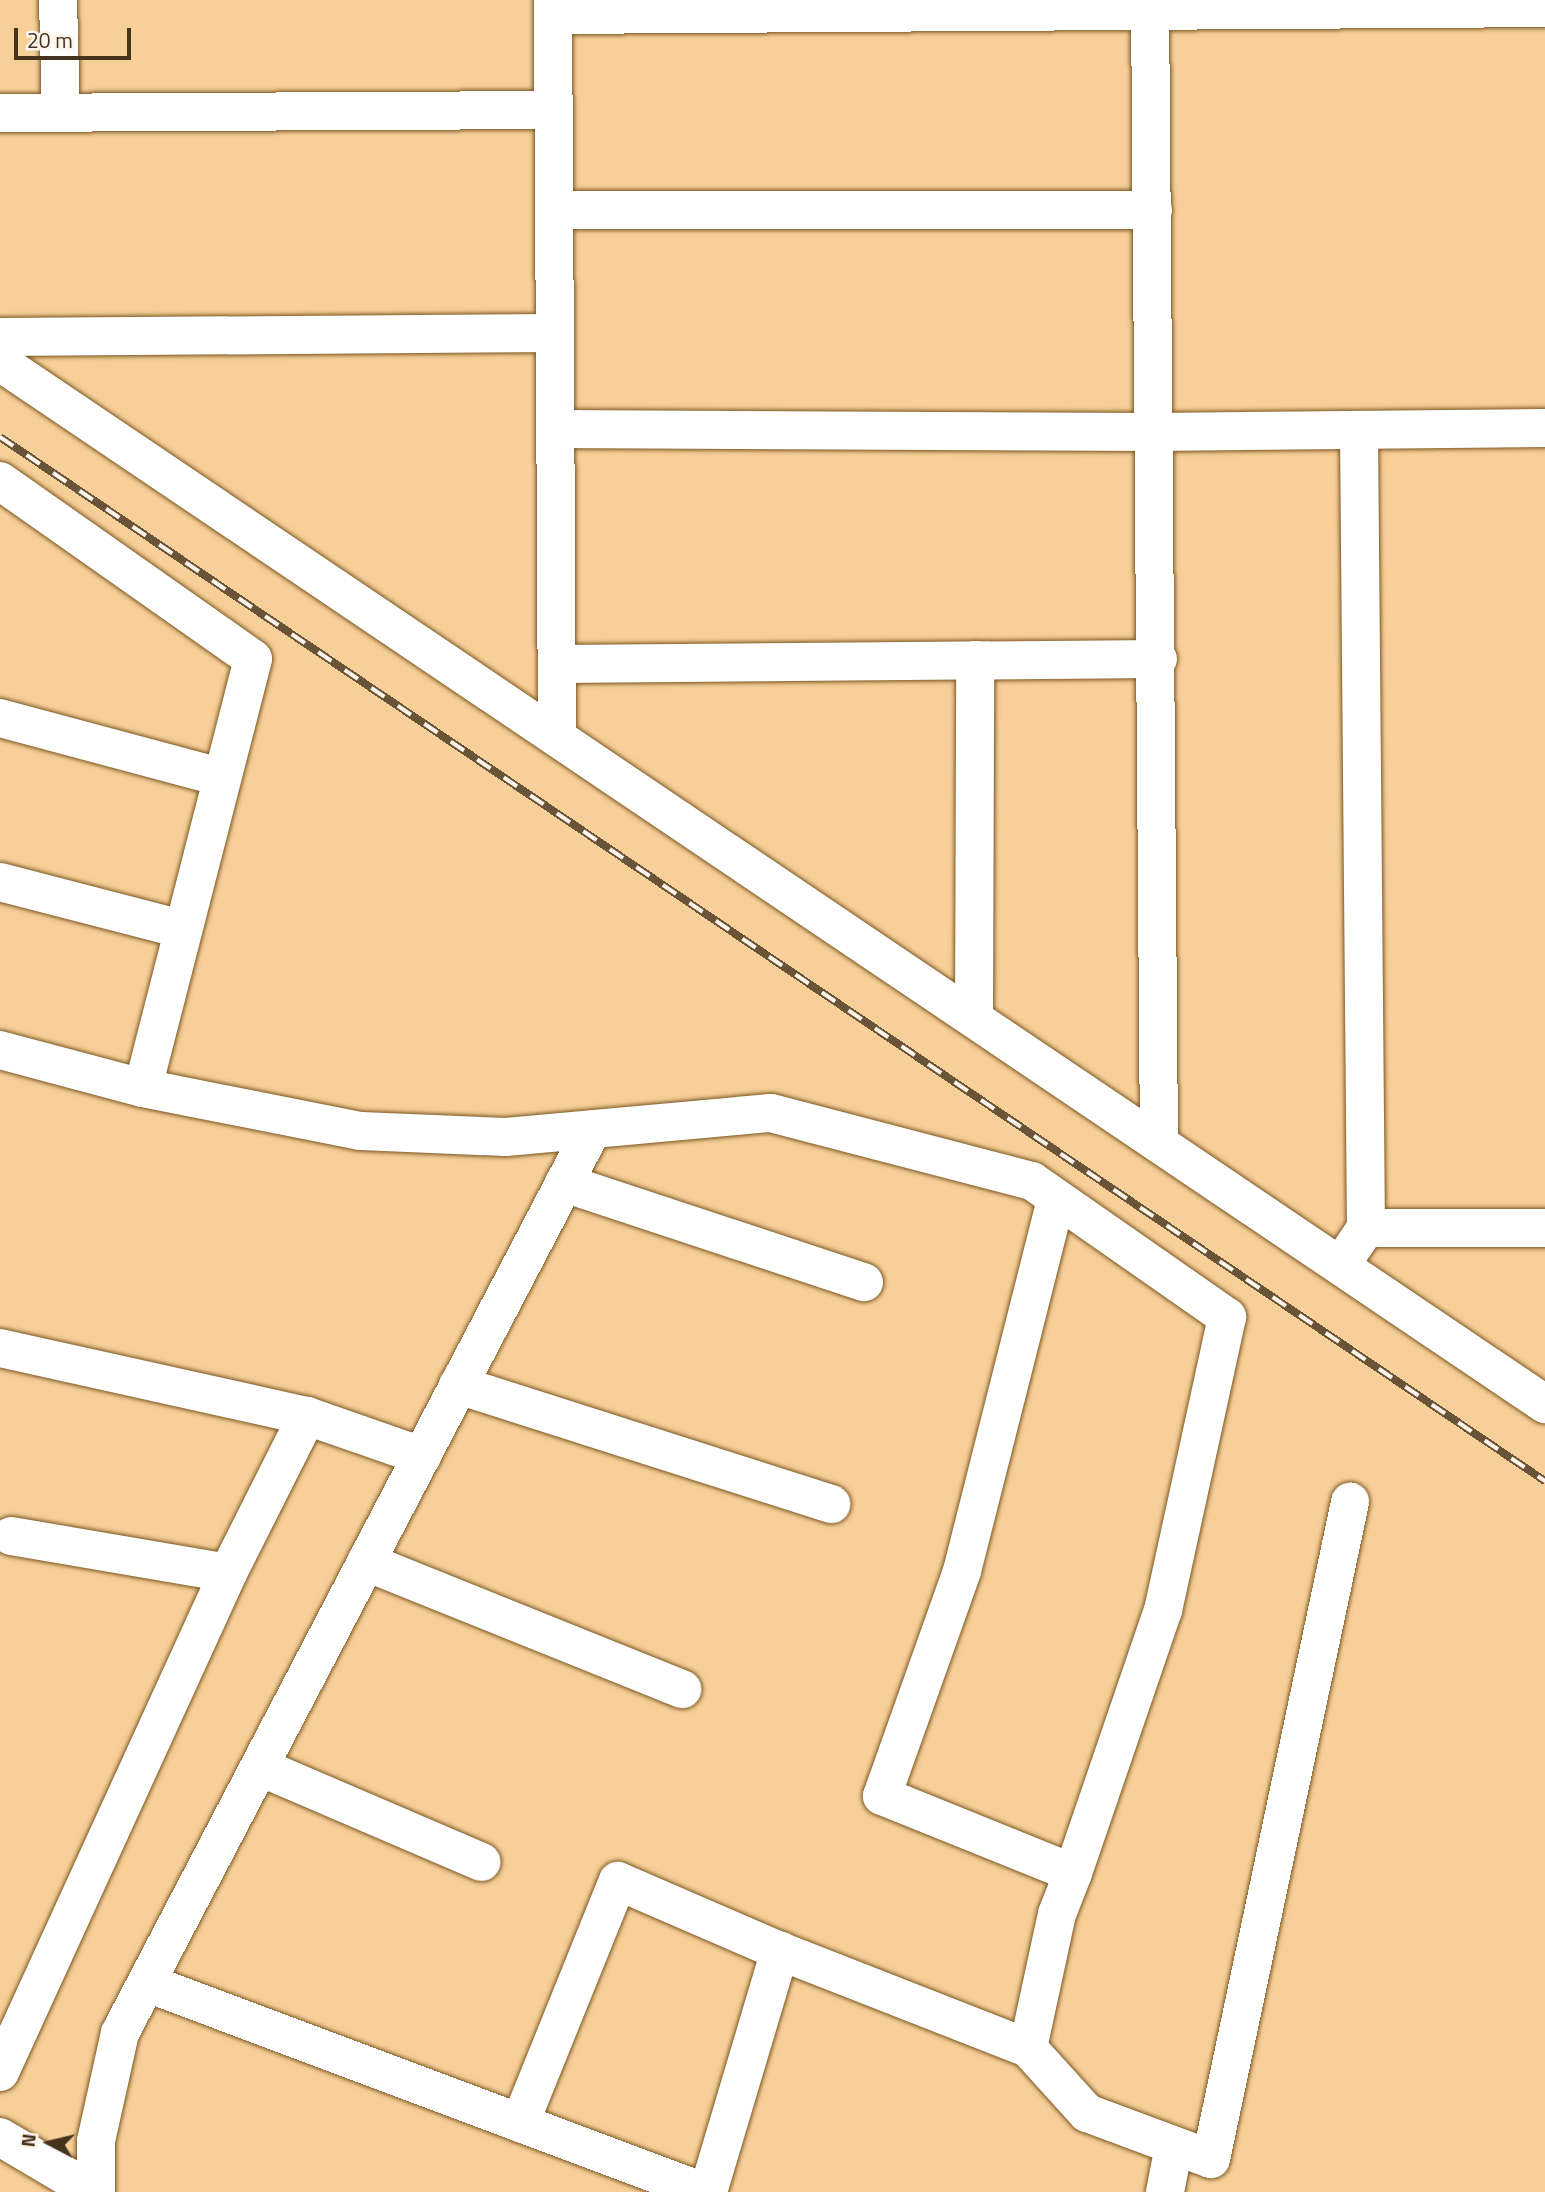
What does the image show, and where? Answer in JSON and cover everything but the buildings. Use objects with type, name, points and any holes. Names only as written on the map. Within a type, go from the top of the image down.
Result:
[{"type":"street","points":[[58,0],[61,112]]},
{"type":"street","points":[[1150,6],[1159,1142]]},
{"type":"street","points":[[557,736],[553,7],[1545,8]]},
{"type":"street","points":[[0,113],[554,110]]},
{"type":"street","points":[[554,210],[1153,210]]},
{"type":"street","points":[[0,337],[555,333]]},
{"type":"street","points":[[0,362],[1341,1263],[1545,1404]]},
{"type":"street","points":[[555,429],[1154,432],[1545,428]]},
{"type":"street","points":[[1341,1263],[1366,1228],[1359,430]]},
{"type":"street","points":[[0,481],[253,659],[220,777],[143,1088]]},
{"type":"street","points":[[556,664],[1157,659]]},
{"type":"street","points":[[974,1017],[975,660]]},
{"type":"street","points":[[0,718],[220,777]]},
{"type":"street","points":[[0,881],[182,929]]},
{"type":"street","points":[[0,1050],[143,1088],[362,1131],[506,1137],[771,1114],[1032,1181],[1227,1317],[1163,1610],[1057,1914],[1028,2048]]},
{"type":"street","points":[[0,2137],[95,2192],[96,2141],[120,2034],[592,1130]]},
{"type":"street","points":[[564,1183],[864,1282]]},
{"type":"street","points":[[1056,1199],[962,1571],[882,1796],[1073,1873]]},
{"type":"street","points":[[1366,1228],[1545,1228]]},
{"type":"street","points":[[0,1348],[307,1416],[422,1456]]},
{"type":"street","points":[[458,1385],[831,1504]]},
{"type":"street","points":[[0,2072],[228,1573],[307,1416]]},
{"type":"street","points":[[520,2123],[618,1881],[780,1951],[1028,2048],[1087,2113],[1211,2160],[1350,1502]]},
{"type":"street","points":[[4,1541],[228,1573]]},
{"type":"street","points":[[366,1562],[682,1689]]},
{"type":"street","points":[[260,1767],[482,1862]]},
{"type":"street","points":[[147,1983],[706,2192],[780,1951]]},
{"type":"street","points":[[1165,2192],[1174,2146]]},
{"type":"railway","points":[[0,437],[1545,1481]]}]
